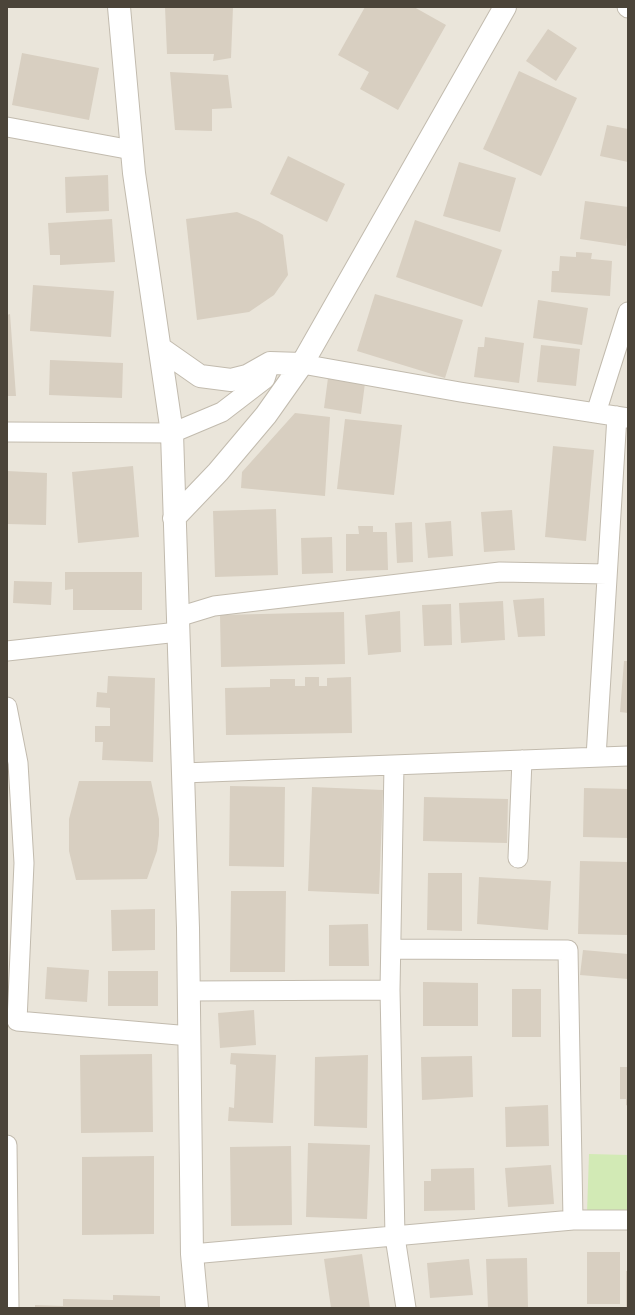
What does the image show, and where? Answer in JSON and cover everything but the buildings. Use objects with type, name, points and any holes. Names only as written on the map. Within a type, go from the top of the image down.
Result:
[{"type":"street","points":[[119,7],[132,150],[172,434],[189,991],[192,1254],[197,1308]]},
{"type":"street","points":[[174,518],[218,472],[266,415],[302,364],[505,7]]},
{"type":"street","points":[[7,127],[132,150]]},
{"type":"street","points":[[596,413],[628,312]]},
{"type":"street","points":[[160,348],[200,376],[231,380],[247,376],[270,363],[302,364],[460,392],[623,417],[607,574],[596,757]]},
{"type":"street","points":[[7,432],[172,434],[222,412],[265,379],[270,363]]},
{"type":"street","points":[[7,651],[178,624],[214,606],[500,572],[607,574]]},
{"type":"street","points":[[7,707],[18,763],[24,863],[17,1021],[190,1036]]},
{"type":"street","points":[[183,773],[628,756]]},
{"type":"street","points":[[518,858],[522,760]]},
{"type":"street","points":[[394,765],[390,990],[395,1237],[406,1308]]},
{"type":"street","points":[[391,949],[568,950],[573,1220]]},
{"type":"street","points":[[189,991],[390,990]]},
{"type":"street","points":[[7,1145],[9,1308]]},
{"type":"street","points":[[192,1254],[573,1220],[628,1220]]},
{"type":"shaded area","points":[[7,7],[628,7],[628,1308],[7,1308]]},
{"type":"green space","points":[[589,1154],[628,1155],[628,1211],[587,1213]]}]
